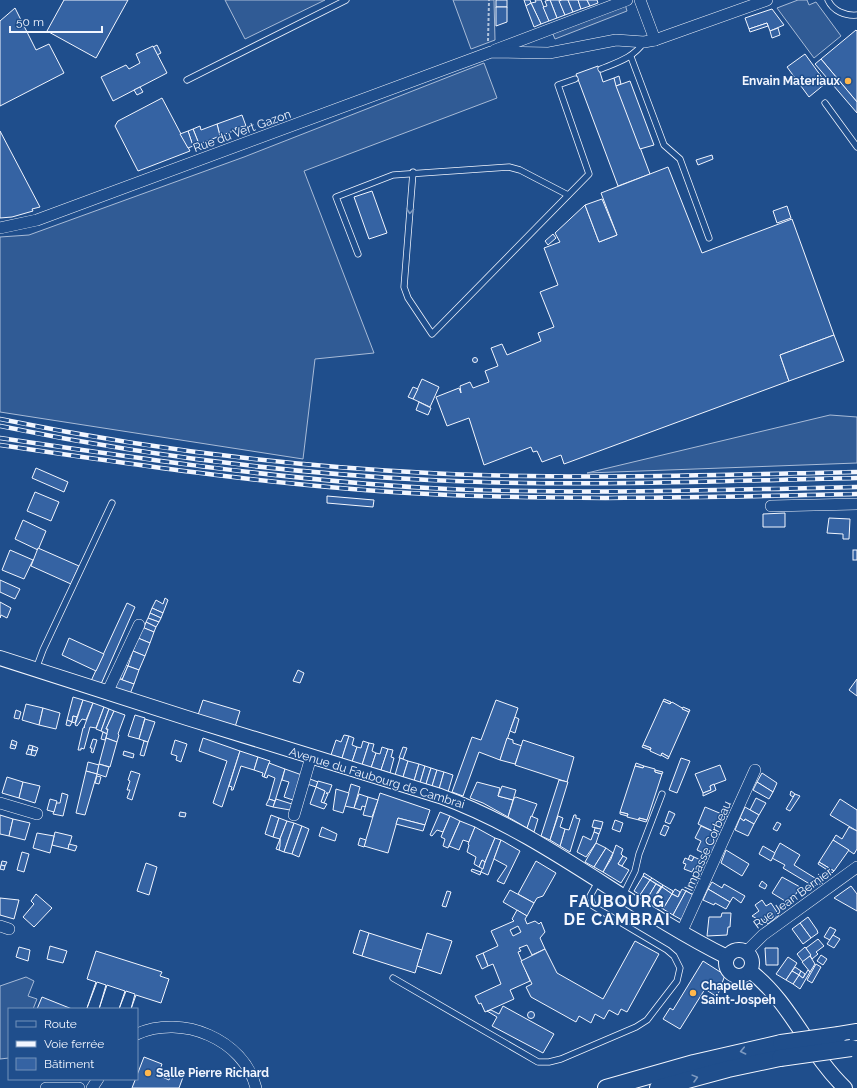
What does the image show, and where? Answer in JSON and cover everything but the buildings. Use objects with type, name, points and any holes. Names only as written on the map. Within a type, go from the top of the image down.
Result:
[{"type":"main road","points":[[658,1088],[728,1069],[780,1051],[839,1035],[857,1032]]},
{"type":"main road","points":[[606,1088],[712,1058],[780,1051],[854,1048]]},
{"type":"street","name":"Rue du Vert Gazon","points":[[0,228],[37,220],[627,0]]},
{"type":"street","points":[[640,0],[650,41],[750,3],[767,0]]},
{"type":"street","name":"Rue du Vert Gazon","points":[[488,53],[549,53],[616,40],[650,41]]},
{"type":"street","points":[[771,506],[857,504]]},
{"type":"street","points":[[107,693],[139,625]]},
{"type":"street","name":"Avenue du Faubourg de Cambrai","points":[[0,658],[311,758],[440,796],[479,811],[524,834],[622,895],[727,957]]},
{"type":"street","points":[[294,815],[311,758]]},
{"type":"street","name":"Impasse Corbeau","points":[[682,931],[755,770]]},
{"type":"street","points":[[0,803],[36,814]]},
{"type":"street","name":"Rue Jean Bernier","points":[[746,952],[763,935],[857,867]]},
{"type":"street","points":[[734,950],[746,952],[752,959],[750,971],[742,976],[732,974],[726,967],[727,957],[734,950]]},
{"type":"street","points":[[750,971],[764,982],[776,996],[828,1068],[845,1088]]},
{"type":"street","points":[[138,1034],[160,1027],[176,1026],[190,1028],[212,1037],[228,1047],[241,1058],[253,1077],[256,1088]]},
{"type":"street","points":[[46,1088],[79,1088]]},
{"type":"lane","points":[[187,80],[346,0]]},
{"type":"lane","points":[[828,0],[831,6],[839,12],[857,15]]},
{"type":"lane","points":[[601,69],[631,57],[650,41]]},
{"type":"lane","points":[[631,57],[664,145],[680,159],[709,238]]},
{"type":"lane","points":[[413,172],[404,287],[408,298],[432,334],[589,174],[558,85],[575,79]]},
{"type":"lane","points":[[825,104],[857,147]]},
{"type":"lane","points":[[358,254],[336,197],[386,176],[413,172],[509,167],[520,170],[568,195]]},
{"type":"lane","points":[[36,669],[42,650],[112,503]]},
{"type":"lane","points":[[622,895],[635,871],[639,854],[662,794]]},
{"type":"lane","points":[[393,978],[538,1062],[549,1062],[561,1059],[636,1027],[652,1016],[677,981],[680,968],[674,956],[667,950],[593,906],[590,896],[599,880]]},
{"type":"path","points":[[488,53],[489,0]]},
{"type":"shaded area","points":[[225,0],[325,0],[245,39]]},
{"type":"shaded area","points":[[453,0],[494,0],[495,40],[471,49]]},
{"type":"shaded area","points":[[798,0],[807,0],[809,5],[816,2],[841,36],[814,58],[777,8]]},
{"type":"shaded area","points":[[625,4],[627,11],[555,39],[552,32]]},
{"type":"shaded area","points":[[484,63],[497,98],[304,171],[374,353],[315,359],[303,459],[0,412],[0,237],[29,235],[244,157]]},
{"type":"shaded area","points":[[830,415],[857,417],[857,463],[587,473]]},
{"type":"shaded area","points":[[26,977],[34,981],[28,996],[37,999],[33,1008],[8,1008],[8,1058],[0,1059],[0,986]]},
{"type":"railway","points":[[0,419],[106,439],[160,447],[321,466],[375,470],[482,475],[589,477],[857,472]]},
{"type":"railway","points":[[0,426],[106,446],[160,454],[321,473],[375,477],[536,483],[696,482],[857,478]]},
{"type":"railway","points":[[0,438],[214,468],[322,480],[429,488],[590,492],[857,487]]},
{"type":"railway","points":[[0,445],[214,475],[375,491],[483,496],[590,498],[857,494]]},
{"type":"place","name":"Envain Materiaux","points":[[848,81]]},
{"type":"place","name":"Chapelle Saint-Jospeh","points":[[693,993]]},
{"type":"place","name":"Salle Pierre Richard","points":[[148,1073]]},
{"type":"district","name":"FAUBOURG DE CAMBRAI","points":[[617,910]]}]
